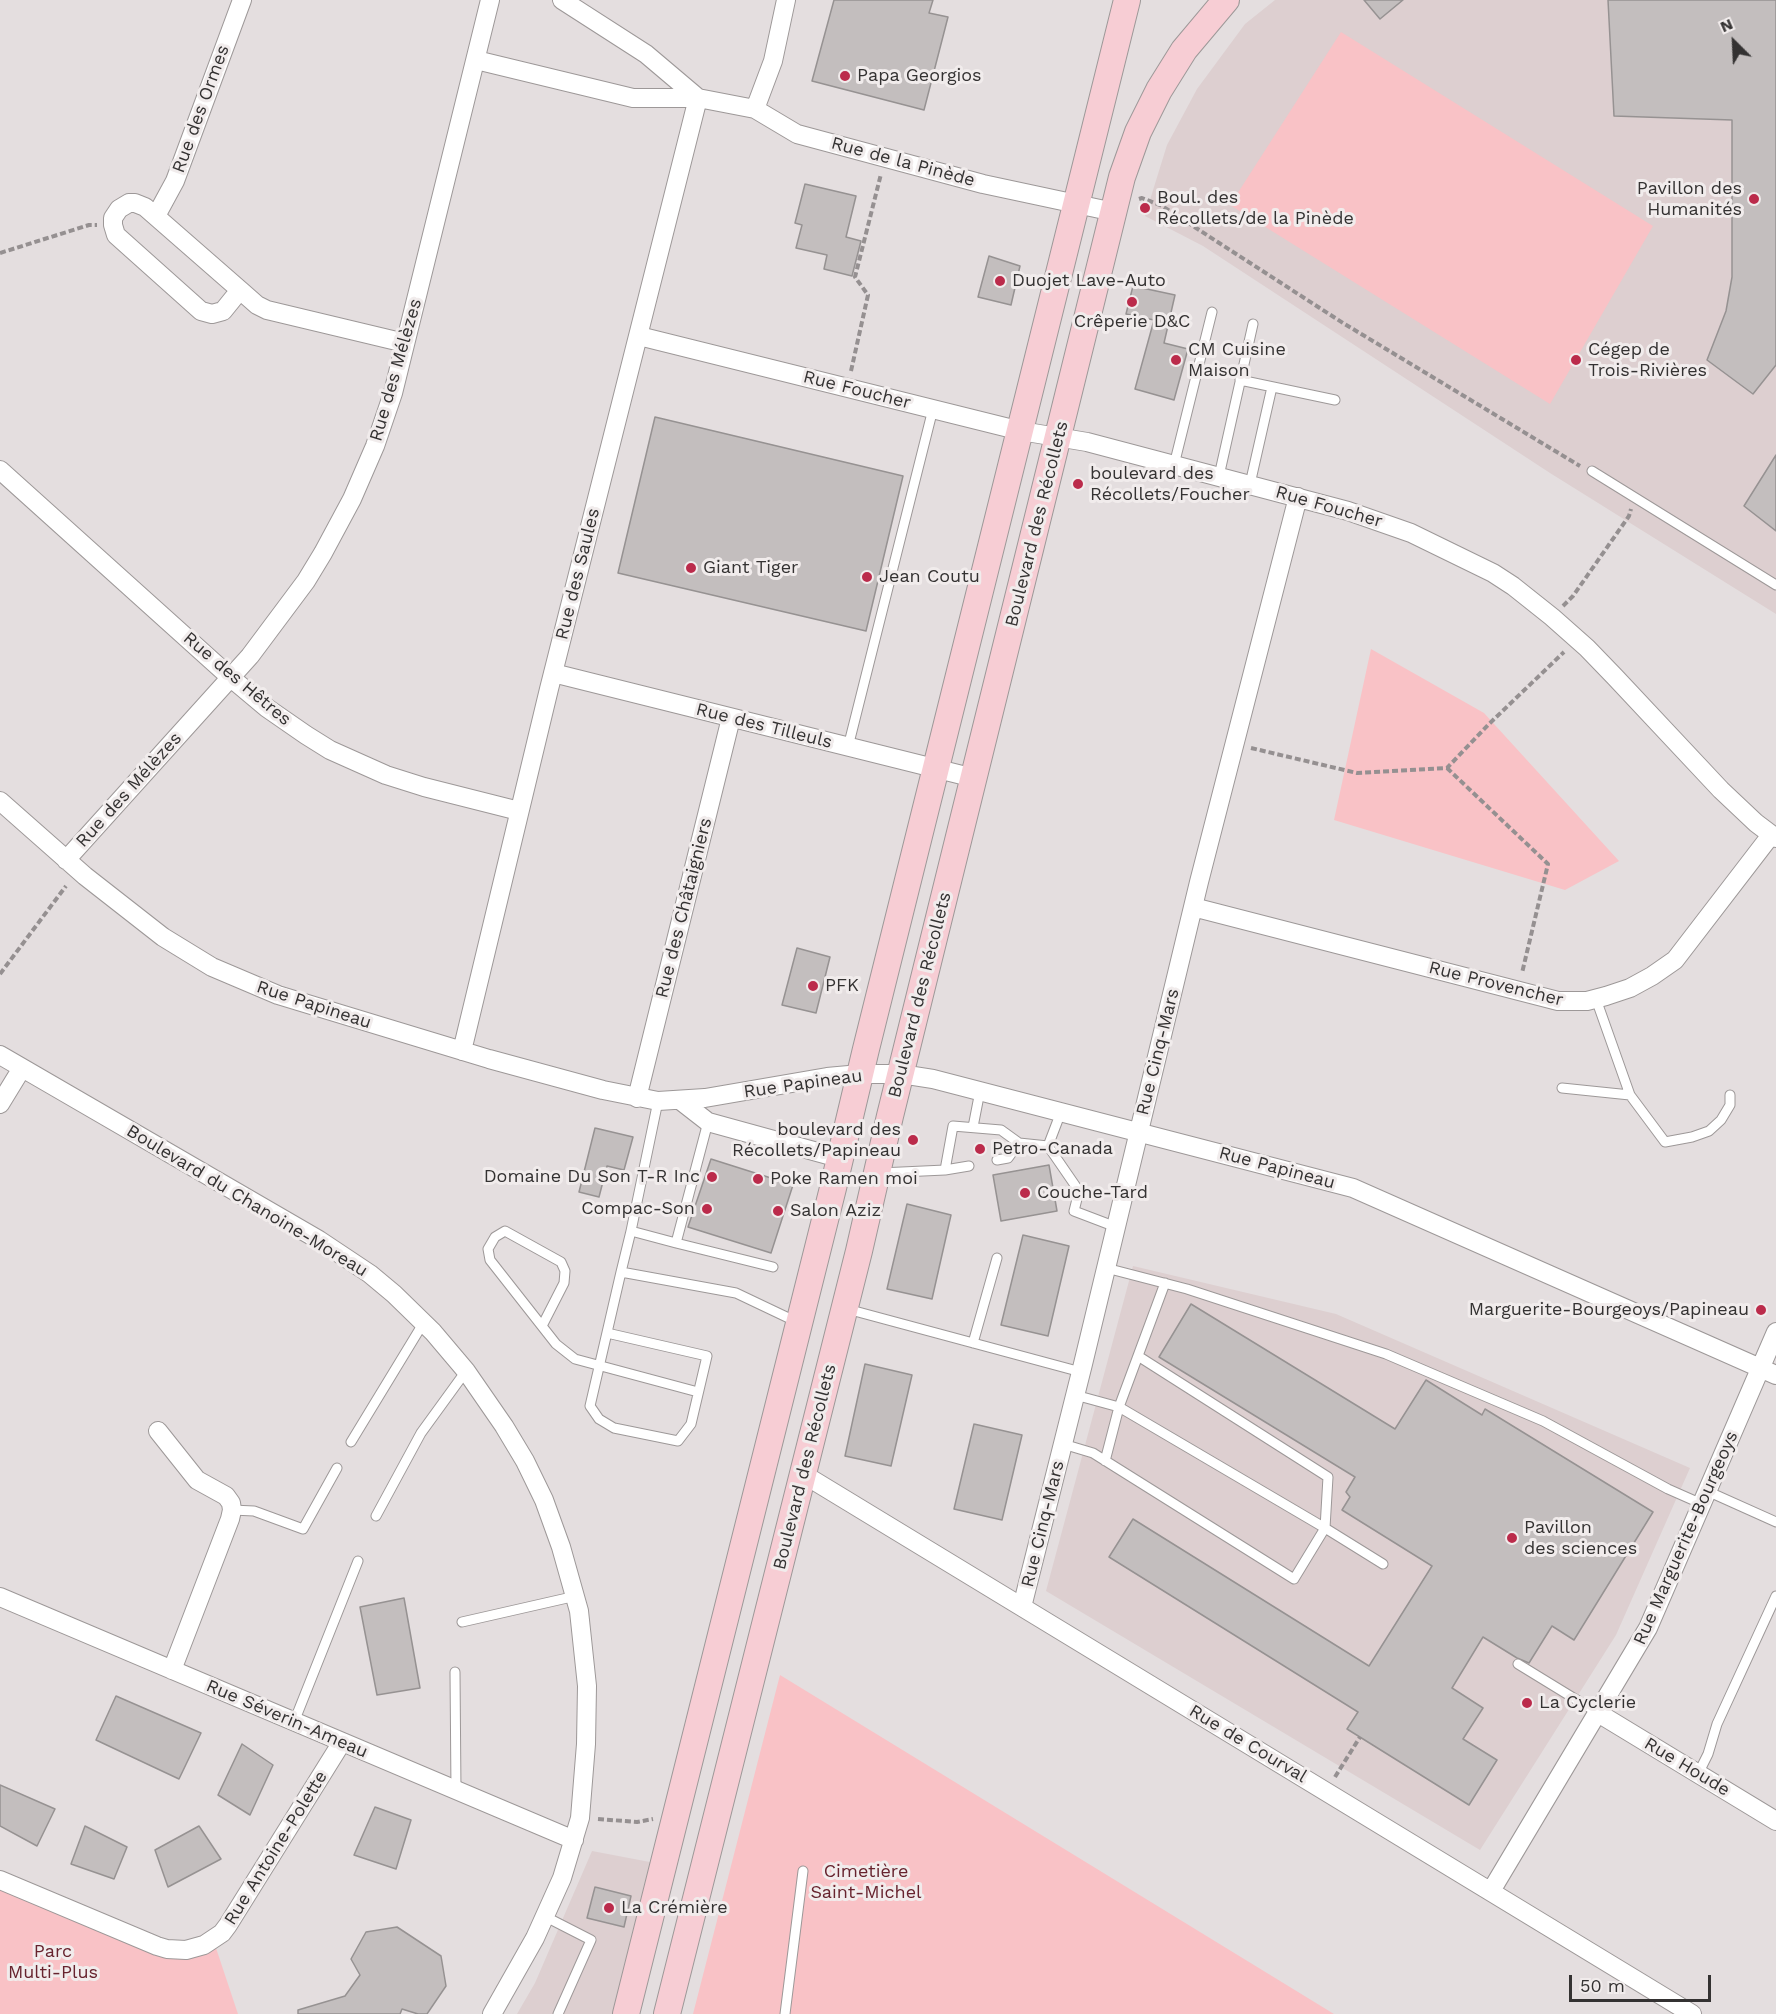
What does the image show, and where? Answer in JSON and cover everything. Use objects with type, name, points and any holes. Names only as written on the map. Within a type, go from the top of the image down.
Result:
[{"type":"main road","points":[[626,2014],[1127,0]]},
{"type":"main road","name":"Boulevard des Récollets","points":[[667,2014],[878,1173],[1114,212],[1129,159],[1150,106],[1184,50],[1226,0]]},
{"type":"street","name":"Rue des Ormes","points":[[156,216],[175,181],[242,0]]},
{"type":"street","name":"Rue des Mélèzes","points":[[66,860],[250,656],[306,581],[340,523],[375,446],[393,393],[490,0]]},
{"type":"street","name":"Rue de la Pinède","points":[[562,0],[646,54],[698,98]]},
{"type":"street","points":[[755,109],[772,61],[786,0]]},
{"type":"street","name":"Rue de la Pinède","points":[[476,60],[633,98],[698,98],[755,109],[797,134],[983,184],[1114,212]]},
{"type":"street","name":"Rue des Saules","points":[[462,1051],[553,673],[698,98]]},
{"type":"street","points":[[240,290],[223,311],[217,314],[206,314],[201,311],[120,239],[113,230],[113,218],[119,208],[129,203],[140,204],[156,216],[240,290],[257,305],[267,310],[405,343]]},
{"type":"street","name":"Rue Foucher","points":[[639,336],[1021,431],[1087,442],[1250,484],[1373,518],[1436,544],[1503,579],[1578,639],[1698,767],[1774,836]]},
{"type":"street","name":"Rue des Hêtres","points":[[0,470],[230,677],[267,708],[306,735],[361,765],[424,787],[519,811]]},
{"type":"street","name":"Rue Cinq-Mars","points":[[1022,1607],[1193,907],[1298,497]]},
{"type":"street","name":"Rue des Tilleuls","points":[[553,673],[974,778]]},
{"type":"street","name":"Rue des Châtaigniers","points":[[637,1098],[731,718]]},
{"type":"street","name":"Rue Papineau","points":[[0,801],[66,860],[163,937],[234,978],[278,995],[462,1051],[603,1090],[658,1101],[681,1101],[732,1095],[828,1077],[860,1074],[901,1074],[933,1079],[1353,1188],[1466,1236],[1768,1372]]},
{"type":"street","name":"Rue Provencher","points":[[1193,907],[1567,1002],[1596,999],[1636,985],[1675,960],[1774,836]]},
{"type":"street","name":"Boulevard du Chanoine-Moreau","points":[[0,1055],[346,1257],[394,1294],[423,1322],[466,1371],[504,1426],[530,1471],[552,1521],[576,1596],[587,1686],[586,1744],[580,1818],[562,1878],[546,1917],[523,1962],[492,2014]]},
{"type":"street","points":[[0,1104],[22,1068]]},
{"type":"street","points":[[681,1101],[708,1122],[839,1158]]},
{"type":"street","name":"Rue Marguerite-Bourgeoys","points":[[1491,1891],[1648,1628],[1705,1497],[1768,1372],[1776,1332]]},
{"type":"street","points":[[159,1431],[197,1479],[226,1496],[231,1503],[232,1510],[172,1670]]},
{"type":"street","name":"Rue de Courval","points":[[803,1474],[1692,2014]]},
{"type":"street","name":"Rue Séverin-Ameau","points":[[0,1597],[574,1840]]},
{"type":"street","name":"Rue Houde","points":[[1598,1713],[1776,1821]]},
{"type":"street","name":"Rue Antoine-Polette","points":[[0,1880],[167,1949],[186,1950],[204,1945],[228,1925],[342,1743]]},
{"type":"lane","points":[[1174,465],[1212,312]]},
{"type":"lane","points":[[1219,476],[1253,324]]},
{"type":"lane","points":[[1240,381],[1335,400]]},
{"type":"lane","points":[[1250,484],[1272,387]]},
{"type":"lane","points":[[848,747],[933,409]]},
{"type":"lane","points":[[1592,471],[1776,585]]},
{"type":"lane","points":[[1596,999],[1630,1095],[1665,1142],[1709,1131],[1721,1120],[1730,1105],[1730,1095]]},
{"type":"lane","points":[[1562,1088],[1630,1095]]},
{"type":"lane","points":[[973,1127],[980,1091]]},
{"type":"lane","points":[[607,1333],[707,1356],[691,1424],[678,1441],[614,1428],[599,1419],[590,1406],[621,1272],[631,1231],[658,1101]]},
{"type":"lane","points":[[1048,1146],[1061,1112]]},
{"type":"lane","points":[[676,1243],[708,1122]]},
{"type":"lane","points":[[945,1170],[953,1126],[1001,1130],[1019,1143],[1048,1146],[1079,1191],[1074,1211],[1116,1227]]},
{"type":"lane","points":[[997,1160],[1008,1158],[1019,1143]]},
{"type":"lane","points":[[878,1173],[945,1170],[969,1166]]},
{"type":"lane","points":[[542,1326],[564,1284],[561,1262],[505,1231],[495,1237],[488,1249],[489,1260],[555,1344],[575,1359],[698,1392]]},
{"type":"lane","points":[[631,1231],[773,1267]]},
{"type":"lane","points":[[973,1343],[997,1258]]},
{"type":"lane","points":[[1106,1268],[1165,1283],[1386,1354],[1543,1421],[1668,1489],[1705,1497],[1776,1522]]},
{"type":"lane","points":[[621,1272],[736,1293],[799,1323]]},
{"type":"lane","points":[[1105,1461],[1119,1407],[1165,1283]]},
{"type":"lane","points":[[844,1308],[1081,1372]]},
{"type":"lane","points":[[351,1442],[423,1322]]},
{"type":"lane","points":[[1063,1444],[1092,1453],[1294,1579],[1325,1528],[1328,1477],[1138,1356]]},
{"type":"lane","points":[[376,1515],[421,1433],[466,1371]]},
{"type":"lane","points":[[1075,1395],[1119,1407],[1383,1564]]},
{"type":"lane","points":[[232,1510],[254,1511],[303,1529],[337,1468]]},
{"type":"lane","points":[[294,1722],[358,1561]]},
{"type":"lane","points":[[462,1622],[576,1596]]},
{"type":"lane","points":[[1698,1774],[1776,1596]]},
{"type":"lane","points":[[1518,1664],[1598,1713]]},
{"type":"lane","points":[[455,1672],[456,1791]]},
{"type":"lane","points":[[785,2014],[803,1871]]},
{"type":"lane","points":[[546,1917],[591,1940],[558,2014]]},
{"type":"path","points":[[847,387],[868,295],[855,277],[885,156]]},
{"type":"path","points":[[1136,200],[1142,198],[1162,206],[1343,323],[1592,471]]},
{"type":"path","points":[[0,253],[93,225]]},
{"type":"path","points":[[1552,617],[1573,596],[1629,516],[1635,498]]},
{"type":"path","points":[[1235,744],[1357,774],[1447,768],[1489,724],[1578,639]]},
{"type":"path","points":[[1447,768],[1548,864],[1518,990]]},
{"type":"path","points":[[0,974],[66,885]]},
{"type":"path","points":[[1326,1792],[1360,1737]]},
{"type":"path","points":[[580,1818],[638,1822],[675,1817]]},
{"type":"shaded area","name":"Cégep de Trois-Rivières","points":[[1275,0],[1776,0],[1776,614],[1550,473],[1203,246],[1145,216],[1167,145],[1197,89],[1245,24]]},
{"type":"shaded area","points":[[1133,1266],[1336,1314],[1690,1468],[1616,1635],[1480,1850],[1046,1591]]},
{"type":"shaded area","points":[[592,1851],[655,1863],[616,2014],[517,2014],[535,1983]]},
{"type":"green space","points":[[1341,32],[1653,226],[1550,404],[1230,205]]},
{"type":"green space","points":[[1371,649],[1484,713],[1619,861],[1565,890],[1334,820]]},
{"type":"green space","name":"Cimetière Saint-Michel","points":[[780,1675],[1334,2014],[693,2014]]},
{"type":"green space","name":"Parc Multi-Plus","points":[[0,1883],[154,1949],[214,1942],[238,2014],[0,2014]]},
{"type":"building","points":[[834,0],[933,0],[929,13],[948,17],[924,110],[812,81]]},
{"type":"building","points":[[1364,0],[1403,0],[1380,19]]},
{"type":"building","name":"Pavillon des Humanités","points":[[1608,0],[1776,0],[1776,365],[1753,394],[1707,360],[1726,311],[1732,277],[1732,120],[1614,116]]},
{"type":"building","points":[[805,184],[856,196],[846,237],[861,241],[852,276],[824,269],[827,255],[796,248],[802,225],[795,223]]},
{"type":"building","name":"Duojet Lave-Auto","points":[[989,256],[1020,266],[1011,305],[978,297]]},
{"type":"building","points":[[1133,286],[1175,295],[1164,343],[1188,349],[1174,400],[1135,389],[1154,320],[1126,314]]},
{"type":"building","points":[[655,417],[903,476],[866,631],[618,573]]},
{"type":"building","points":[[1776,455],[1776,531],[1744,506]]},
{"type":"building","points":[[797,948],[830,957],[816,1013],[782,1005]]},
{"type":"building","points":[[595,1128],[633,1137],[624,1170],[607,1166],[599,1197],[579,1192]]},
{"type":"building","points":[[711,1159],[793,1185],[771,1253],[688,1227]]},
{"type":"building","name":"Couche-Tard","points":[[1049,1165],[1057,1211],[1001,1221],[993,1175]]},
{"type":"building","points":[[907,1204],[951,1215],[932,1299],[887,1289]]},
{"type":"building","points":[[1023,1235],[1069,1246],[1048,1336],[1001,1325]]},
{"type":"building","name":"Pavillon des sciences","points":[[1191,1304],[1395,1429],[1426,1380],[1482,1415],[1485,1409],[1653,1512],[1574,1640],[1552,1626],[1529,1663],[1483,1637],[1452,1688],[1483,1708],[1463,1739],[1497,1760],[1469,1805],[1347,1729],[1358,1712],[1109,1557],[1133,1519],[1369,1666],[1432,1566],[1342,1510],[1350,1497],[1346,1492],[1355,1477],[1159,1357]]},
{"type":"building","points":[[865,1364],[912,1375],[891,1466],[845,1456]]},
{"type":"building","points":[[974,1424],[1022,1435],[1002,1520],[954,1509]]},
{"type":"building","points":[[404,1598],[420,1688],[377,1695],[360,1607]]},
{"type":"building","points":[[116,1696],[201,1733],[179,1779],[96,1740]]},
{"type":"building","points":[[242,1744],[273,1765],[250,1815],[218,1795]]},
{"type":"building","points":[[0,1785],[55,1809],[37,1846],[0,1826]]},
{"type":"building","points":[[375,1807],[411,1820],[396,1869],[354,1855]]},
{"type":"building","points":[[85,1826],[127,1847],[114,1879],[71,1864]]},
{"type":"building","points":[[199,1826],[221,1859],[168,1887],[155,1850]]},
{"type":"building","points":[[595,1887],[631,1896],[624,1927],[587,1918]]},
{"type":"building","points":[[397,1927],[441,1956],[446,1986],[427,2014],[402,2009],[400,2014],[298,2014],[298,2010],[345,1996],[360,1975],[351,1959],[366,1932]]},
{"type":"place","name":"Papa Georgios","points":[[845,76]]},
{"type":"place","name":"Pavillon des Humanités","points":[[1754,199]]},
{"type":"place","name":"Boul. des Récollets/de la Pinède","points":[[1145,208]]},
{"type":"place","name":"Duojet Lave-Auto","points":[[1000,281]]},
{"type":"place","name":"Crêperie D&C","points":[[1132,302]]},
{"type":"place","name":"CM Cuisine Maison","points":[[1176,360]]},
{"type":"place","name":"Cégep de Trois-Rivières","points":[[1576,360]]},
{"type":"place","name":"boulevard des Récollets/Foucher","points":[[1078,484]]},
{"type":"place","name":"Giant Tiger","points":[[691,568]]},
{"type":"place","name":"Jean Coutu","points":[[867,577]]},
{"type":"place","name":"PFK","points":[[813,986]]},
{"type":"place","name":"boulevard des Récollets/Papineau","points":[[913,1140]]},
{"type":"place","name":"Petro-Canada","points":[[980,1149]]},
{"type":"place","name":"Domaine Du Son T-R Inc","points":[[712,1177]]},
{"type":"place","name":"Poke Ramen moi","points":[[758,1179]]},
{"type":"place","name":"Couche-Tard","points":[[1025,1193]]},
{"type":"place","name":"Compac-Son","points":[[707,1209]]},
{"type":"place","name":"Salon Aziz","points":[[778,1211]]},
{"type":"place","name":"Marguerite-Bourgeoys/Papineau","points":[[1761,1310]]},
{"type":"place","name":"Pavillon des sciences","points":[[1512,1538]]},
{"type":"place","name":"La Cyclerie","points":[[1527,1703]]},
{"type":"place","name":"La Crémière","points":[[609,1908]]}]
